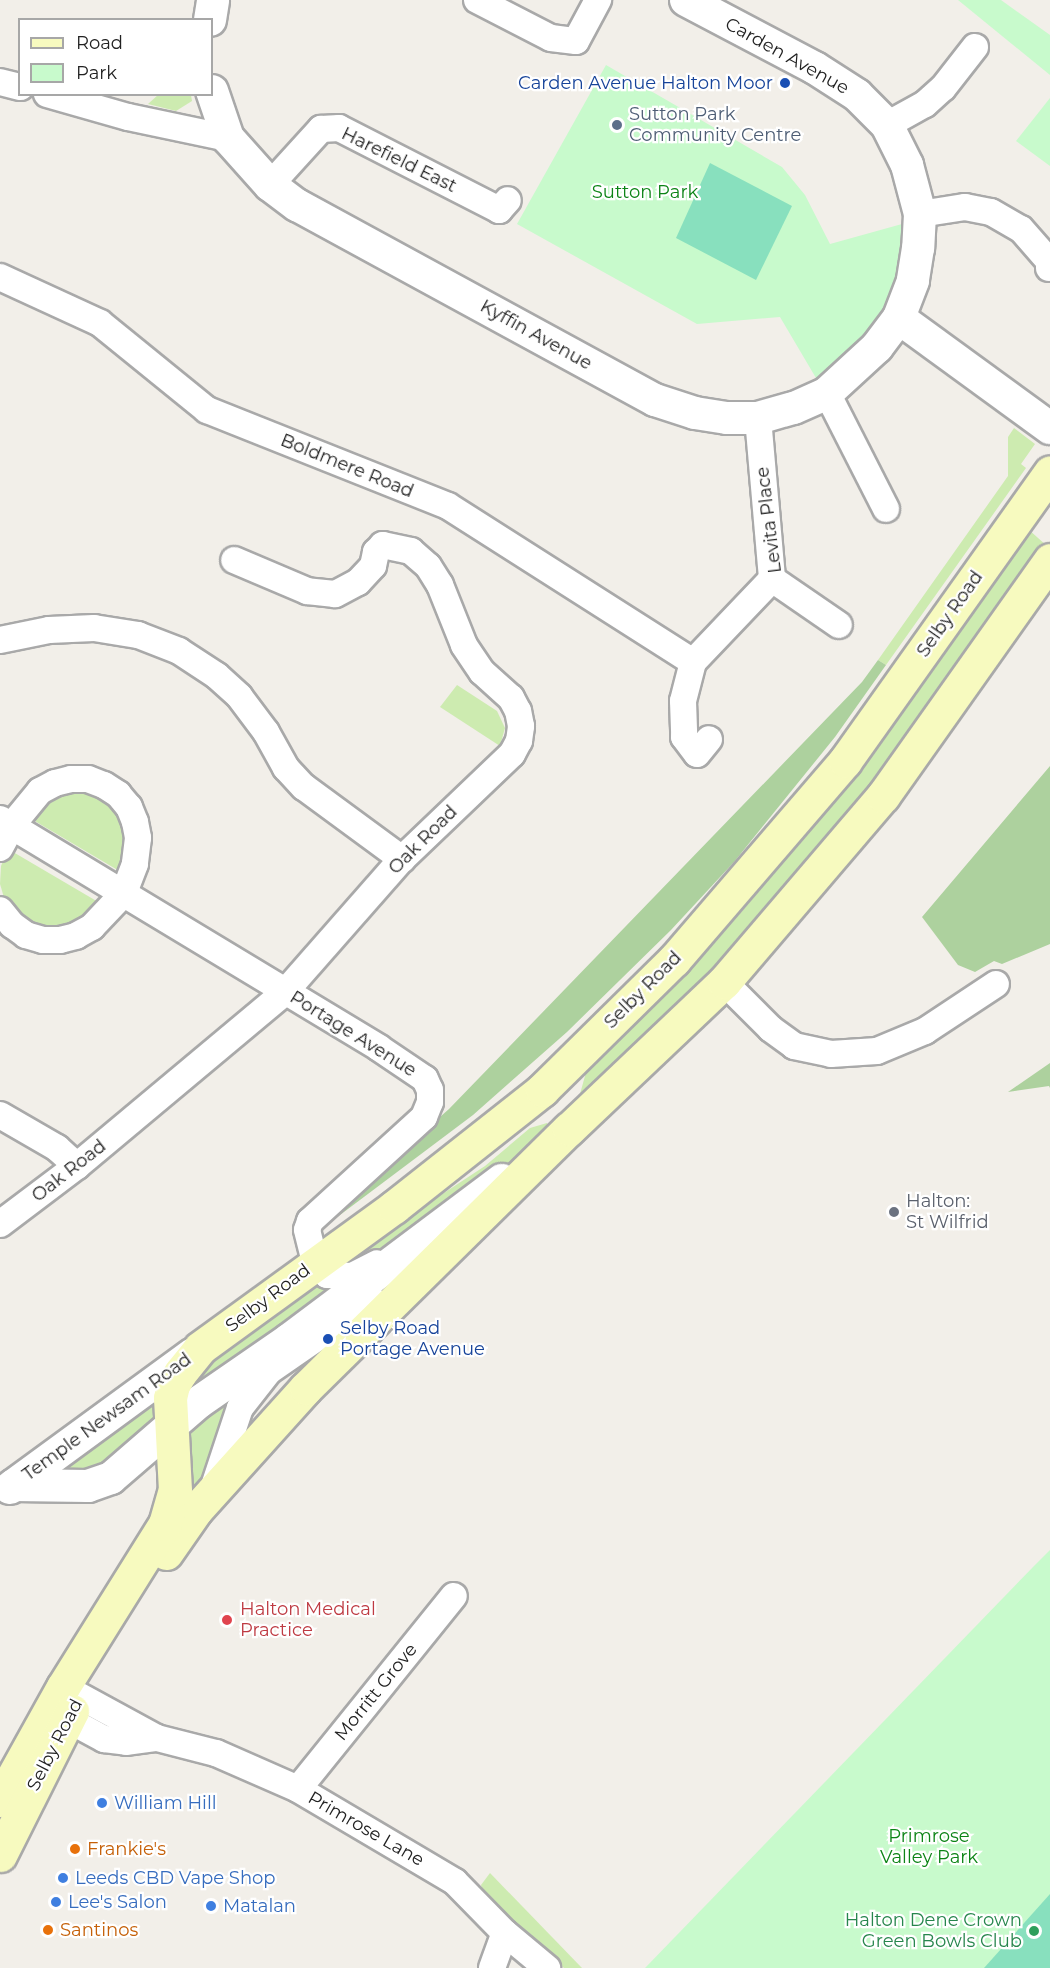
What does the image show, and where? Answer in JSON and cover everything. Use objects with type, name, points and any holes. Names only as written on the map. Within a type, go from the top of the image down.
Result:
[{"type":"main road","name":"Selby Road","points":[[194,1497],[171,1428],[173,1385],[200,1348],[394,1207],[542,1090],[674,960],[845,761],[1050,473]]},
{"type":"main road","name":"Selby Road","points":[[0,1800],[65,1703],[165,1524],[569,1129],[724,982],[883,796],[1050,560]]},
{"type":"main road","name":"Selby Road","points":[[0,1855],[65,1703]]},
{"type":"street","points":[[210,18],[213,0]]},
{"type":"street","points":[[477,0],[551,38],[576,41],[598,0]]},
{"type":"street","name":"Carden Avenue","points":[[686,0],[815,68],[857,95],[886,125],[907,165],[920,214],[913,281],[899,318]]},
{"type":"street","points":[[886,125],[956,88],[975,47]]},
{"type":"street","points":[[0,82],[18,86]]},
{"type":"street","name":"Kyffin Avenue","points":[[213,94],[228,138],[270,185],[297,205],[656,400],[695,413],[727,418],[758,418],[794,408],[827,393],[877,347],[899,318]]},
{"type":"street","points":[[53,96],[128,117],[228,138]]},
{"type":"street","name":"Harefield East","points":[[270,185],[321,129],[339,128],[499,210],[508,200]]},
{"type":"street","points":[[920,214],[965,207],[991,212],[1021,229],[1049,261],[1049,268]]},
{"type":"street","name":"Boldmere Road","points":[[0,276],[100,324],[207,410],[448,506],[693,662]]},
{"type":"street","points":[[899,318],[1050,428]]},
{"type":"street","points":[[827,393],[886,509]]},
{"type":"street","name":"Levita Place","points":[[758,418],[772,579],[839,625]]},
{"type":"street","name":"Oak Road","points":[[0,1224],[77,1166],[285,992],[402,859],[512,754],[519,741],[521,726],[518,711],[511,698],[482,672],[464,645],[440,585],[428,566],[411,551],[383,545],[376,552],[373,566],[358,582],[335,594],[307,591],[230,553]]},
{"type":"street","points":[[709,739],[697,754],[684,738],[683,701],[693,662],[772,579]]},
{"type":"street","points":[[0,640],[49,630],[94,628],[138,635],[179,651],[217,676],[239,696],[266,732],[286,768],[303,787],[402,859]]},
{"type":"street","points":[[0,848],[6,822],[40,791],[55,783],[71,779],[88,780],[104,785],[118,794],[129,807],[138,838],[135,864],[124,893],[92,927],[76,936],[60,940],[43,940],[26,934],[12,925],[0,910]]},
{"type":"street","name":"Portage Avenue","points":[[6,822],[379,1048],[425,1079],[430,1090],[430,1102],[424,1117],[310,1221],[307,1230],[315,1263]]},
{"type":"street","points":[[724,982],[771,1029],[794,1046],[831,1054],[877,1051],[916,1035],[996,984]]},
{"type":"street","points":[[0,1115],[57,1148],[77,1166]]},
{"type":"street","name":"Selby Road","points":[[171,1428],[199,1402],[290,1339],[569,1129]]},
{"type":"street","points":[[194,1497],[240,1408],[269,1371],[331,1328],[437,1243],[519,1167]]},
{"type":"street","points":[[315,1263],[327,1275],[352,1276],[425,1237]]},
{"type":"street","name":"Temple Newsam Road","points":[[7,1491],[200,1348]]},
{"type":"street","points":[[199,1402],[261,1380]]},
{"type":"street","name":"Temple Newsam Road","points":[[7,1491],[99,1484],[111,1478],[171,1428]]},
{"type":"street","name":"Morritt Grove","points":[[298,1789],[454,1596]]},
{"type":"street","name":"Primrose Lane","points":[[65,1703],[157,1738],[216,1753],[298,1789],[455,1882],[505,1933],[547,1968]]},
{"type":"street","points":[[492,1968],[505,1933]]},
{"type":"green space","points":[[958,0],[1001,0],[1050,35],[1050,75]]},
{"type":"green space","name":"Sutton Park","points":[[606,65],[782,167],[805,195],[830,244],[902,224],[905,247],[890,299],[861,339],[841,361],[816,378],[780,317],[697,324],[517,224]]},
{"type":"green space","points":[[157,96],[191,96],[192,101],[176,111],[148,104]]},
{"type":"green space","points":[[1050,98],[1050,166],[1016,141]]},
{"type":"green space","points":[[710,163],[792,206],[756,280],[676,238]]},
{"type":"green space","points":[[1014,428],[1035,444],[1021,464],[1026,468],[886,665],[878,660],[1008,476],[1008,437]]},
{"type":"green space","points":[[1028,529],[1047,546],[898,756],[758,926],[583,1098],[580,1094],[588,1065],[675,982],[743,910],[818,820],[879,742]]},
{"type":"green space","points":[[878,660],[886,665],[835,737],[734,862],[671,930],[567,1032],[473,1115],[328,1224],[324,1220],[449,1109],[862,682]]},
{"type":"green space","points":[[457,685],[497,711],[505,728],[500,746],[440,707]]},
{"type":"green space","points":[[1050,766],[1050,944],[1002,964],[994,961],[975,972],[958,965],[922,917]]},
{"type":"green space","points":[[86,787],[127,816],[126,875],[28,817],[52,792]]},
{"type":"green space","points":[[8,849],[105,906],[80,928],[29,927],[5,901],[0,884],[1,866]]},
{"type":"green space","points":[[1050,1063],[1050,1088],[1049,1086],[1008,1092]]},
{"type":"green space","points":[[547,1123],[549,1127],[546,1132],[492,1177],[355,1266],[346,1266],[345,1263],[354,1252],[485,1166],[530,1128]]},
{"type":"green space","points":[[319,1282],[338,1288],[184,1401],[193,1379],[212,1358]]},
{"type":"green space","points":[[241,1397],[200,1495],[187,1487],[185,1438],[194,1415],[220,1403]]},
{"type":"green space","points":[[151,1401],[155,1402],[159,1425],[98,1470],[61,1471]]},
{"type":"green space","name":"Primrose Valley Park","points":[[1050,1550],[1050,1968],[645,1968],[1034,1566]]},
{"type":"green space","points":[[490,1873],[582,1968],[564,1968],[485,1900],[481,1885]]},
{"type":"green space","name":"Halton Dene Crown Green Bowls Club","points":[[1050,1894],[1050,1968],[984,1968]]},
{"type":"place","name":"Carden Avenue Halton Moor","points":[[785,83]]},
{"type":"place","name":"Sutton Park Community Centre","points":[[617,125]]},
{"type":"place","name":"Halton: St Wilfrid","points":[[894,1212]]},
{"type":"place","name":"Selby Road Portage Avenue","points":[[328,1339]]},
{"type":"place","name":"Halton Medical Practice","points":[[227,1620]]},
{"type":"place","name":"William Hill","points":[[102,1803]]},
{"type":"place","name":"Frankie's","points":[[75,1849]]},
{"type":"place","name":"Leeds CBD Vape Shop","points":[[63,1878]]},
{"type":"place","name":"Lee's Salon","points":[[56,1902]]},
{"type":"place","name":"Matalan","points":[[211,1906]]},
{"type":"place","name":"Santinos","points":[[48,1930]]},
{"type":"place","name":"Halton Dene Crown Green Bowls Club","points":[[1034,1931]]}]
